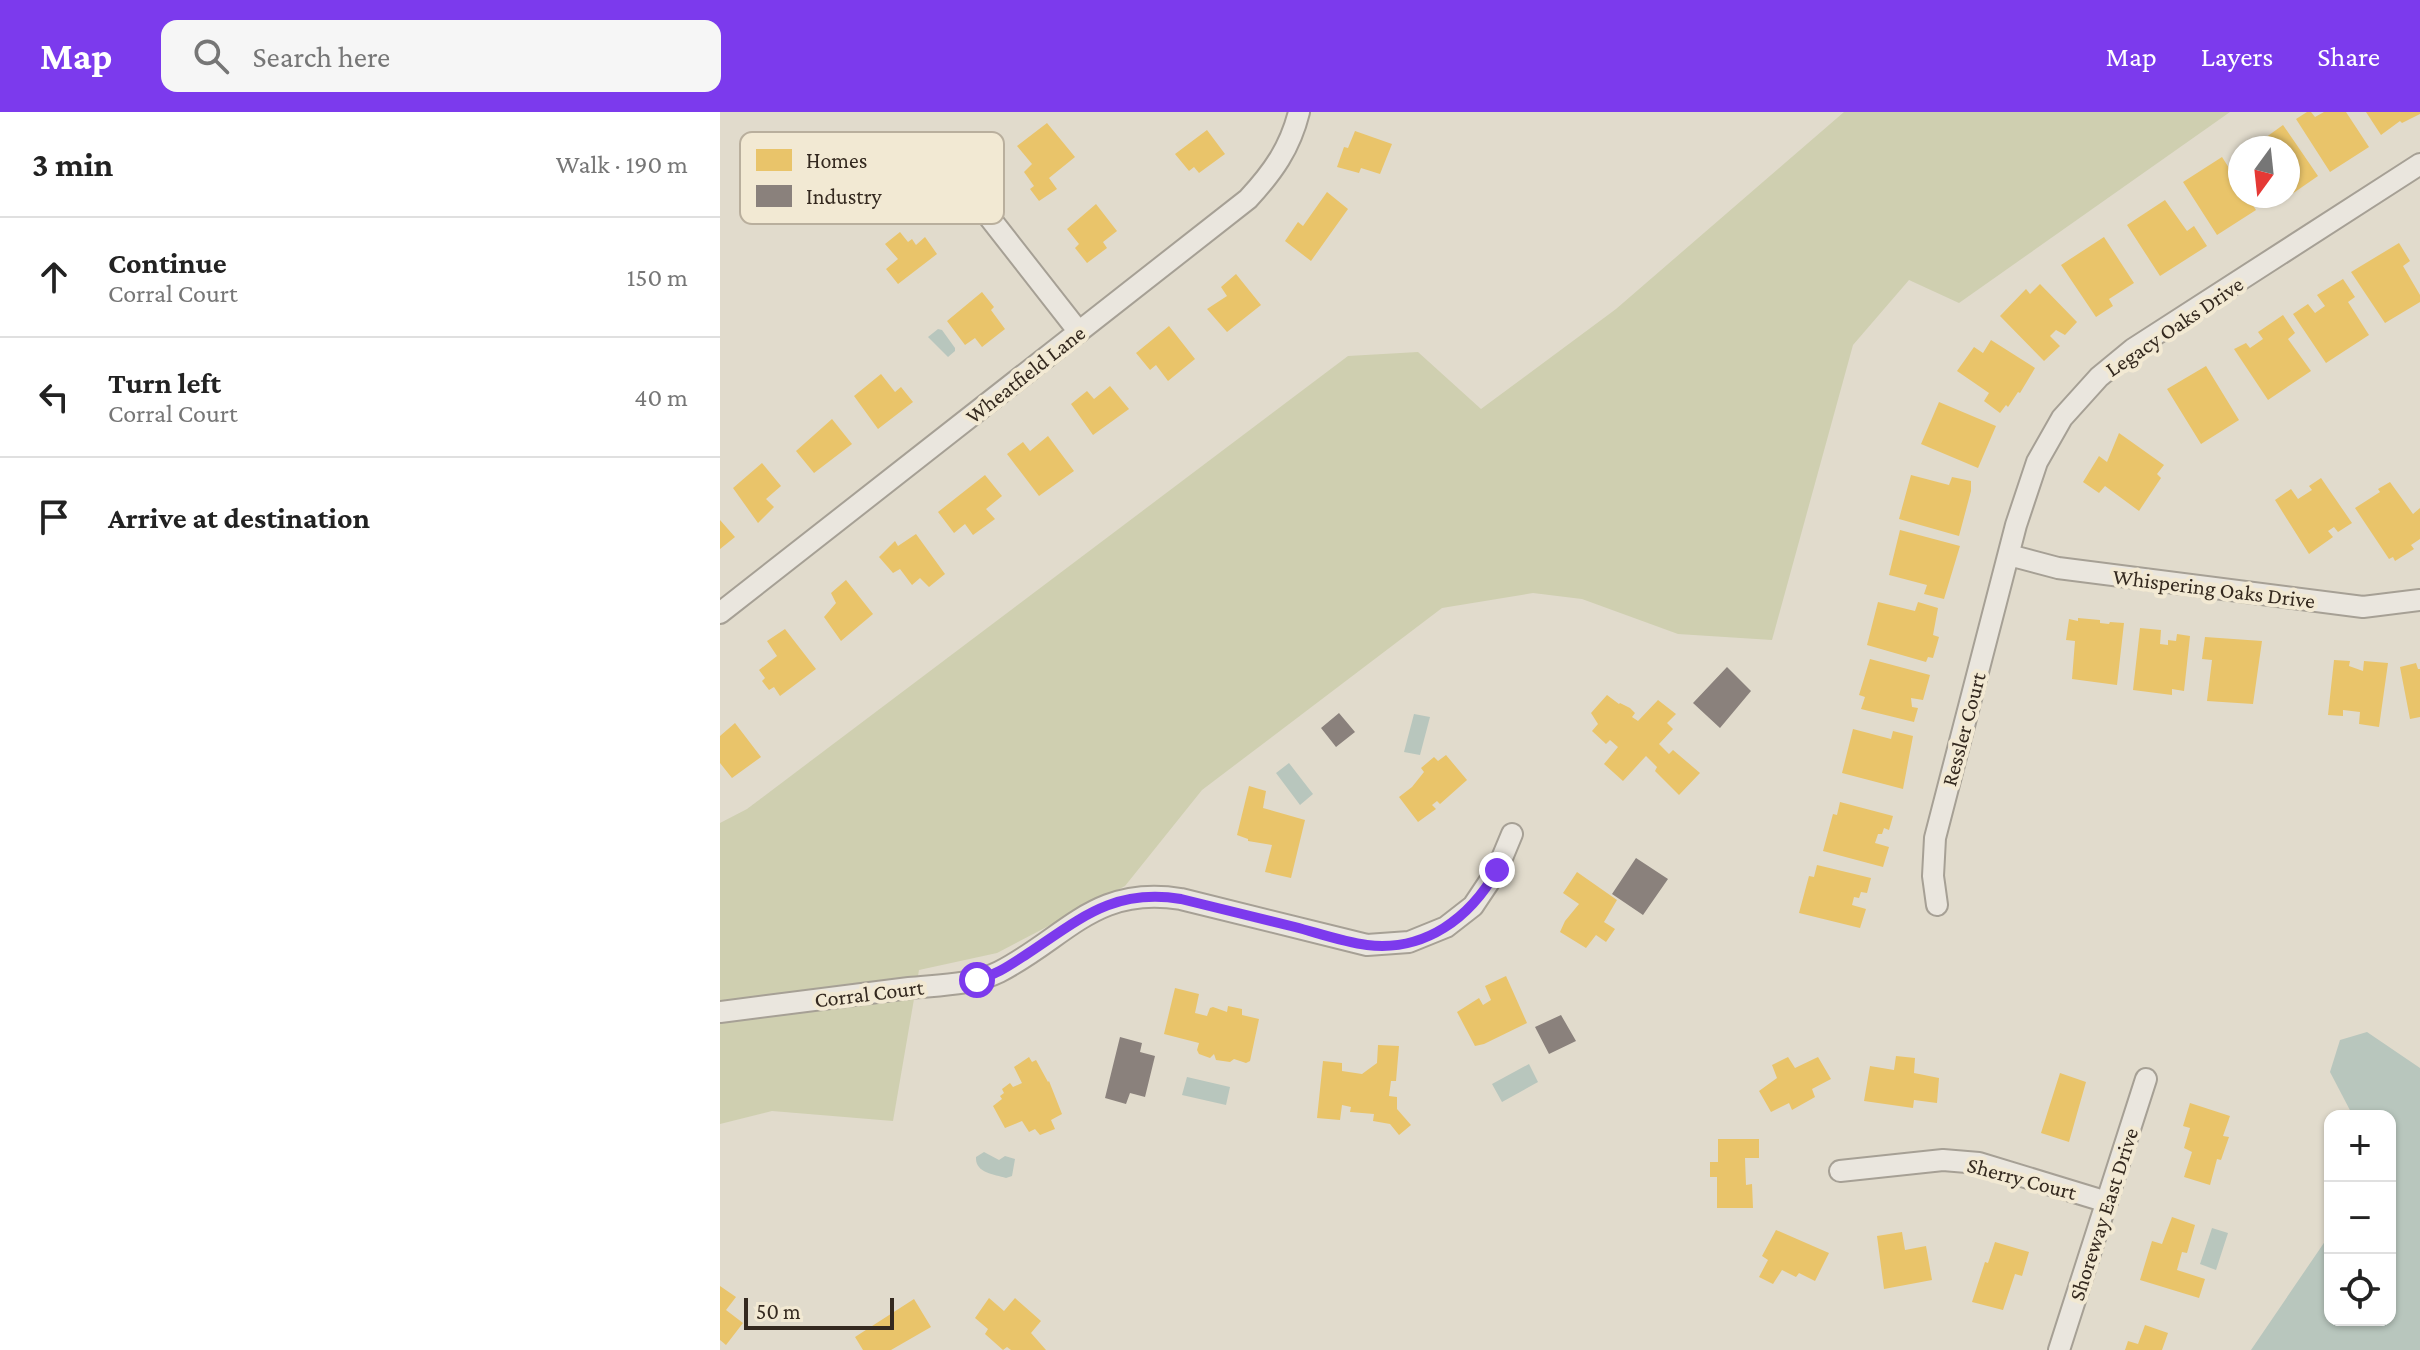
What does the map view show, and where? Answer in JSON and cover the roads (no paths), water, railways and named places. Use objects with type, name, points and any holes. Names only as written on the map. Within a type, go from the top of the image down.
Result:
[{"type":"street","name":"Wheatfield Lane","points":[[720,613],[1248,199],[1283,157],[1299,112]]},
{"type":"street","name":"Legacy Oaks Drive","points":[[2009,555],[2037,462],[2062,418],[2099,377],[2133,349],[2420,164]]},
{"type":"street","points":[[995,224],[1079,332]]},
{"type":"street","name":"Whispering Oaks Drive","points":[[2009,555],[2058,568],[2363,607],[2420,600]]},
{"type":"street","name":"Ressler Court","points":[[1937,905],[1933,876],[1935,838],[2009,555]]},
{"type":"street","name":"Corral Court","points":[[720,1012],[989,976],[1086,915],[1109,903],[1136,896],[1181,899],[1367,945],[1409,942],[1446,927],[1473,906],[1497,870],[1512,834]]},
{"type":"street","name":"Shoreway East Drive","points":[[2059,1350],[2146,1079]]},
{"type":"street","name":"Sherry Court","points":[[1840,1171],[1943,1160],[1979,1163],[2107,1202]]}]
